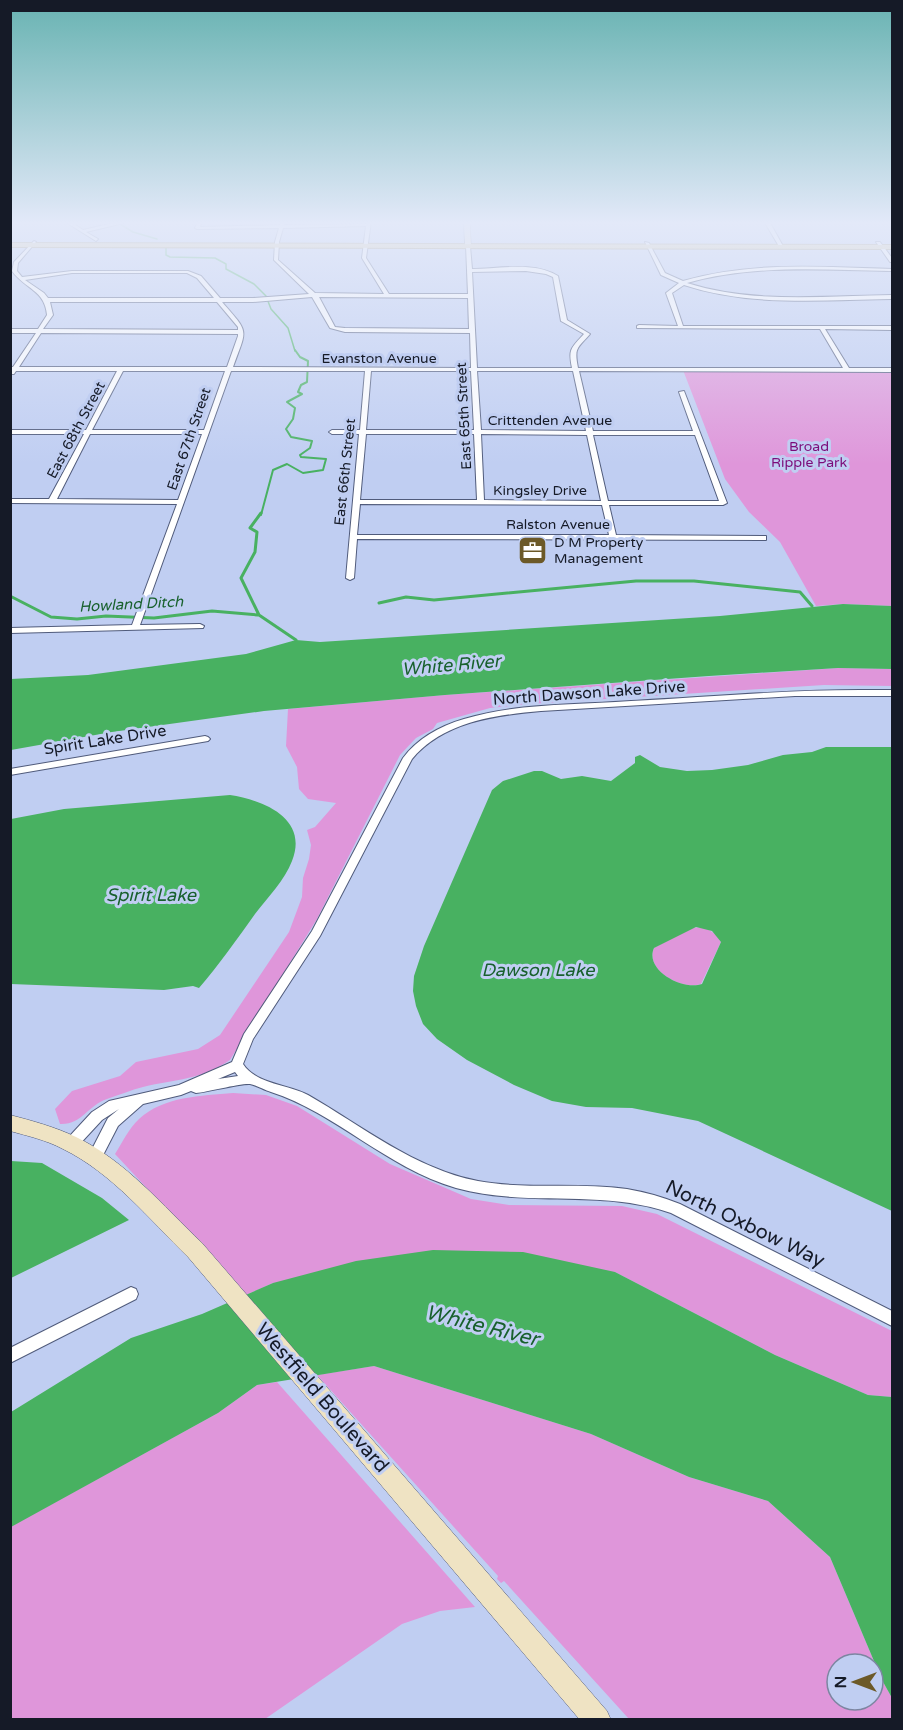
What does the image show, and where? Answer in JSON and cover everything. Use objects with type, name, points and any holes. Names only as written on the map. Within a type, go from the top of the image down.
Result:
[{"type":"street","points":[[10,376],[42,331],[50,315],[47,302]]},
{"type":"street","points":[[10,331],[241,332],[238,321],[221,302]]},
{"type":"street","points":[[318,302],[334,328],[472,331]]},
{"type":"street","name":"East 65th Street","points":[[471,302],[481,502]]},
{"type":"street","points":[[560,302],[564,321],[587,334],[574,348],[576,370],[613,537]]},
{"type":"street","points":[[671,302],[681,327]]},
{"type":"street","points":[[639,327],[892,328]]},
{"type":"street","points":[[821,327],[847,370]]},
{"type":"street","name":"East 67th Street","points":[[136,627],[241,332]]},
{"type":"street","name":"Evanston Avenue","points":[[13,369],[892,370]]},
{"type":"street","name":"East 68th Street","points":[[52,501],[121,369]]},
{"type":"street","name":"East 66th Street","points":[[350,578],[368,370]]},
{"type":"street","points":[[682,392],[697,433]]},
{"type":"street","points":[[10,432],[205,432]]},
{"type":"street","name":"Crittenden Avenue","points":[[332,432],[697,433]]},
{"type":"street","name":"Kingsley Drive","points":[[356,502],[723,503],[697,433]]},
{"type":"street","points":[[10,501],[181,502]]},
{"type":"street","name":"Ralston Avenue","points":[[352,537],[763,538]]},
{"type":"street","points":[[10,631],[81,631],[200,626]]},
{"type":"street","name":"North Dawson Lake Drive","points":[[242,1072],[248,1037],[316,933],[408,758],[439,733],[480,717],[523,710],[818,692],[892,693]]},
{"type":"street","name":"Spirit Lake Drive","points":[[10,772],[205,739]]},
{"type":"street","points":[[181,1090],[242,1072]]},
{"type":"street","points":[[72,1143],[97,1116],[113,1105],[181,1090],[242,1072]]},
{"type":"street","name":"North Oxbow Way","points":[[242,1072],[296,1095],[403,1158],[461,1183],[511,1192],[617,1194],[661,1203],[892,1319]]},
{"type":"street","points":[[95,1157],[113,1122],[135,1099]]},
{"type":"street","name":"Westfield Boulevard","points":[[10,1123],[72,1143],[95,1157],[132,1186],[157,1215],[195,1251],[598,1719]]},
{"type":"street","points":[[10,1356],[131,1294]]},
{"type":"green space","name":"Broad Ripple Park","points":[[683,370],[892,370],[892,606],[843,604],[816,606],[780,542],[749,512],[725,479]]},
{"type":"green space","points":[[838,668],[892,669],[892,686],[824,685],[528,704],[490,708],[437,723],[433,729],[416,738],[400,755],[317,919],[230,1060],[209,1072],[143,1087],[107,1099],[80,1118],[60,1124],[55,1109],[72,1091],[120,1076],[136,1062],[198,1049],[220,1035],[289,932],[302,897],[303,878],[309,859],[311,845],[307,830],[315,827],[336,803],[308,799],[299,789],[297,767],[286,746],[288,709],[445,695]]},
{"type":"green space","points":[[690,928],[708,929],[721,942],[701,984],[693,985],[667,977],[655,964],[652,956],[654,948]]},
{"type":"green space","points":[[233,1093],[266,1095],[297,1106],[390,1164],[471,1199],[509,1205],[622,1206],[657,1214],[892,1331],[892,1397],[868,1395],[775,1355],[615,1272],[273,1283],[246,1295],[115,1154],[135,1123],[149,1111],[183,1098]]},
{"type":"green space","points":[[374,1366],[591,1434],[689,1477],[768,1501],[830,1557],[870,1652],[825,1652],[825,1712],[885,1712],[885,1685],[892,1698],[892,1719],[629,1719],[504,1581],[501,1583],[497,1579],[498,1576],[317,1375]]},
{"type":"green space","points":[[277,1382],[475,1607],[440,1611],[402,1624],[265,1719],[11,1719],[10,1527],[218,1413],[257,1385]]},
{"type":"water","name":"White River","points":[[843,604],[892,606],[892,669],[838,668],[709,676],[264,711],[112,732],[11,750],[11,679],[88,675],[246,654],[296,640],[320,642],[720,616]]},
{"type":"water","name":"Dawson Lake","points":[[826,747],[892,747],[892,1211],[698,1121],[632,1108],[586,1107],[552,1101],[514,1085],[467,1060],[437,1039],[423,1024],[413,991],[414,976],[424,946],[492,790],[503,781],[534,771],[542,771],[561,779],[582,776],[611,781],[635,763],[635,757],[640,755],[660,767],[687,771],[748,765],[783,755],[812,752]],"holes":[[[696,927],[712,931],[721,942],[702,984],[685,984],[676,981],[667,977],[655,964],[652,956],[654,948]]]},
{"type":"water","name":"Spirit Lake","points":[[230,795],[256,801],[280,814],[289,823],[294,833],[296,846],[289,868],[280,882],[199,988],[193,986],[164,990],[11,984],[11,819],[64,809]]},
{"type":"water","points":[[11,1161],[42,1163],[102,1198],[129,1220],[11,1278]]},
{"type":"water","name":"White River","points":[[433,1250],[523,1252],[615,1272],[775,1355],[868,1395],[892,1397],[892,1698],[885,1685],[885,1652],[870,1652],[830,1557],[768,1501],[689,1477],[591,1434],[374,1366],[257,1385],[218,1413],[11,1527],[11,1412],[131,1338],[202,1314],[273,1283],[356,1261]]},
{"type":"waterway","points":[[268,302],[271,309],[288,328],[295,351]]},
{"type":"waterway","points":[[261,515],[273,470],[287,464],[303,473],[323,470],[326,459],[301,457],[300,455],[310,448],[312,441],[291,437],[286,429],[293,419],[295,408],[287,402],[302,394],[298,392],[301,385],[307,382],[308,361],[300,357],[295,350]]},
{"type":"waterway","points":[[261,513],[250,528],[257,532],[255,552],[241,578],[259,615],[296,640]]},
{"type":"waterway","points":[[379,603],[406,597],[434,600],[636,581],[694,581],[800,592],[812,606]]},
{"type":"waterway","name":"Howland Ditch","points":[[10,596],[51,617],[77,619],[106,616],[154,618],[212,611],[258,615]]},
{"type":"place","name":"D M Property Management","points":[[533,550]]}]
